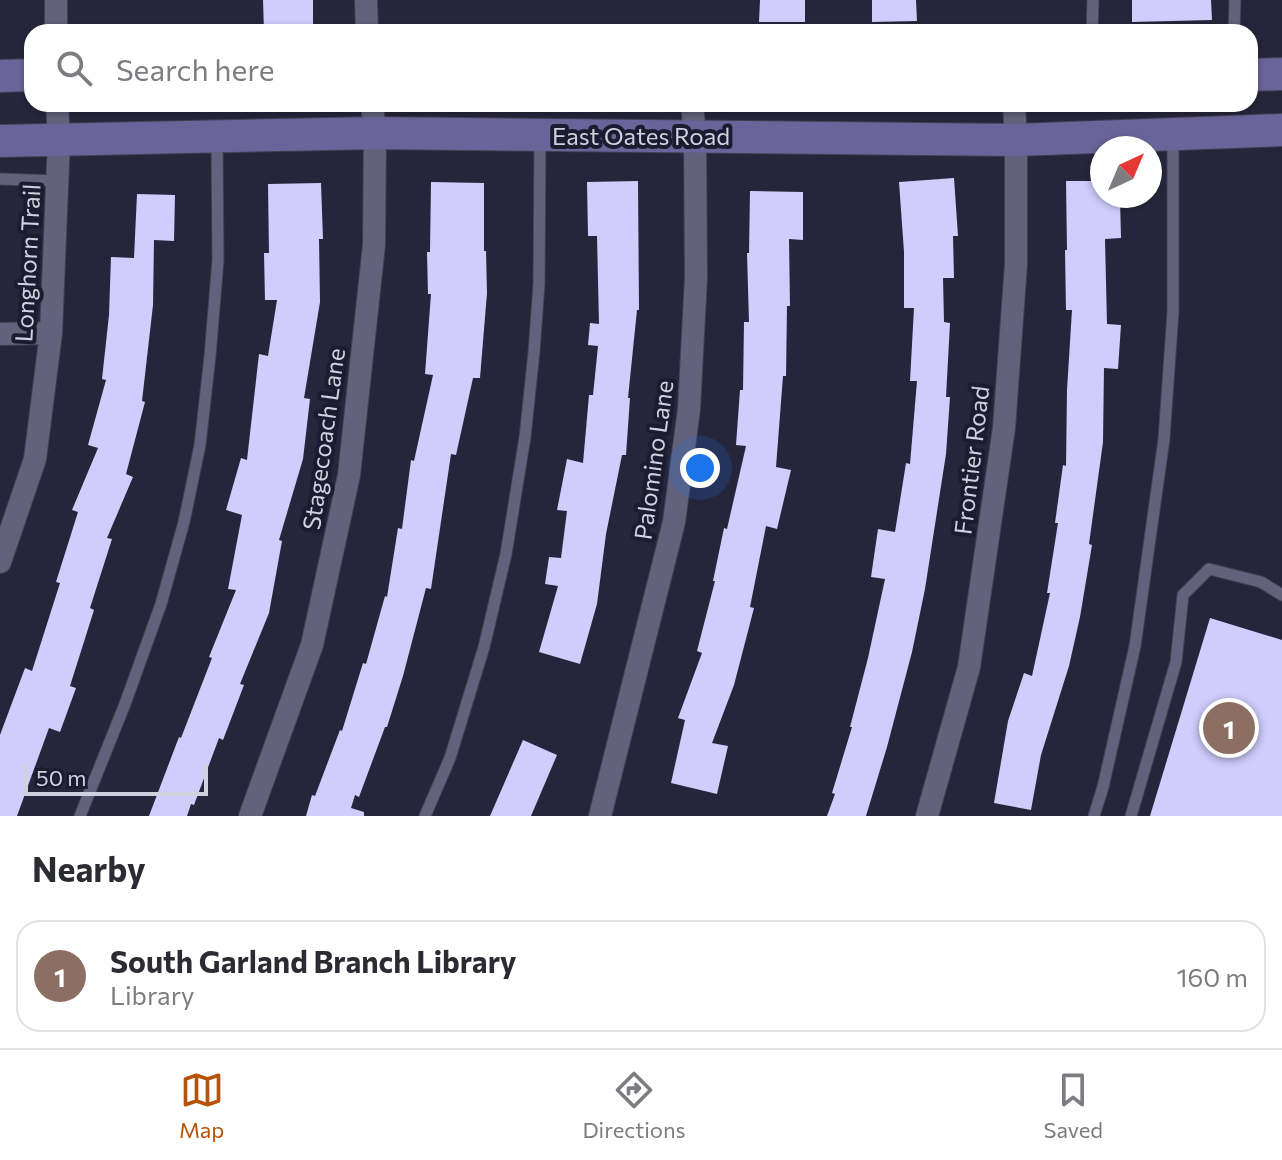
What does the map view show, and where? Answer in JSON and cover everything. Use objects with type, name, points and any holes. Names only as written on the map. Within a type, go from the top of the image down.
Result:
[{"type":"main road","points":[[1258,75],[1282,74]]},
{"type":"main road","points":[[0,76],[24,75]]},
{"type":"main road","name":"East Oates Road","points":[[0,141],[217,136],[373,119],[540,134],[693,120],[1016,140],[1282,130]]},
{"type":"street","points":[[56,0],[56,24]]},
{"type":"street","points":[[366,0],[367,24]]},
{"type":"street","name":"Longhorn Trail","points":[[0,562],[35,459],[51,333],[58,181],[57,112]]},
{"type":"street","name":"Frontier Road","points":[[927,816],[969,667],[1004,428],[1016,264],[1014,112]]},
{"type":"street","name":"Stagecoach Lane","points":[[250,816],[312,645],[349,475],[374,245],[373,119]]},
{"type":"street","name":"Palomino Lane","points":[[600,816],[674,522],[689,409],[695,307],[693,120]]},
{"type":"street","points":[[0,334],[51,333]]},
{"type":"lane","points":[[1092,24],[1093,0]]},
{"type":"lane","points":[[1234,24],[1235,0]]},
{"type":"lane","points":[[425,816],[454,744],[484,647],[506,554],[525,437],[534,352],[539,284],[540,134]]},
{"type":"lane","points":[[1094,816],[1135,646],[1164,439],[1173,312],[1173,134]]},
{"type":"lane","points":[[80,816],[161,604],[184,522],[200,445],[218,260],[217,136]]},
{"type":"lane","points":[[0,179],[58,181]]},
{"type":"lane","points":[[1131,816],[1176,662],[1183,595],[1209,569],[1261,582],[1282,595]]},
{"type":"building","points":[[263,0],[313,0],[313,24],[264,24]]},
{"type":"building","points":[[760,0],[805,0],[805,22],[759,22]]},
{"type":"building","points":[[872,0],[916,0],[917,21],[872,22]]},
{"type":"building","points":[[1132,0],[1211,0],[1212,20],[1132,22]]},
{"type":"building","points":[[954,178],[958,236],[953,236],[954,278],[943,278],[944,322],[950,323],[946,454],[925,589],[912,652],[866,816],[827,816],[852,727],[885,579],[871,577],[878,529],[895,532],[906,463],[910,464],[917,381],[910,381],[914,308],[904,308],[899,182]]},
{"type":"building","points":[[638,181],[639,310],[628,398],[626,455],[622,455],[606,534],[597,604],[580,664],[539,652],[558,586],[545,584],[549,557],[561,558],[567,511],[557,510],[567,459],[583,463],[589,395],[593,395],[598,346],[588,345],[590,323],[599,324],[597,236],[588,236],[587,182]]},
{"type":"building","points":[[1066,181],[1090,181],[1090,208],[1120,208],[1121,238],[1105,239],[1107,324],[1121,325],[1118,369],[1104,368],[1103,442],[1089,544],[1092,545],[1069,666],[1041,755],[1031,810],[994,803],[1008,721],[1024,673],[1032,676],[1050,593],[1047,593],[1058,523],[1055,523],[1063,465],[1066,466],[1072,310],[1066,310]]},
{"type":"building","points":[[431,182],[484,183],[487,293],[480,378],[473,378],[456,455],[451,454],[431,589],[426,588],[387,727],[359,797],[355,795],[351,808],[364,812],[364,816],[306,816],[312,795],[315,796],[342,731],[387,597],[398,528],[402,529],[411,460],[414,461],[433,375],[425,374],[431,294],[428,294],[427,252],[430,252]]},
{"type":"building","points":[[321,183],[323,239],[319,239],[320,302],[304,398],[310,399],[303,459],[279,540],[282,541],[269,613],[240,684],[244,685],[223,740],[219,738],[194,805],[191,804],[187,816],[149,816],[236,590],[228,589],[242,515],[226,510],[241,458],[247,460],[259,354],[268,356],[277,300],[265,300],[264,253],[269,253],[268,184]]},
{"type":"building","points":[[750,191],[803,192],[803,240],[789,239],[790,306],[787,306],[786,376],[783,376],[776,467],[791,470],[777,529],[766,526],[750,607],[754,608],[734,685],[712,743],[728,746],[717,794],[671,783],[685,720],[678,718],[702,653],[697,651],[746,446],[736,445],[740,390],[743,390],[744,322],[749,322],[747,253]]},
{"type":"building","points":[[137,194],[175,195],[174,241],[154,240],[153,305],[142,401],[145,402],[126,474],[133,477],[107,538],[112,539],[70,686],[76,688],[60,732],[49,728],[17,816],[0,816],[0,735],[25,668],[32,671],[60,583],[56,582],[78,512],[72,510],[98,448],[88,445],[106,380],[102,379],[111,257],[134,258]]},
{"type":"building","points":[[1210,618],[1282,640],[1282,816],[1150,816]]},
{"type":"building","points":[[523,740],[557,755],[531,816],[490,816]]},
{"type":"place","name":"South Garland Branch Library","points":[[1229,728]]}]
